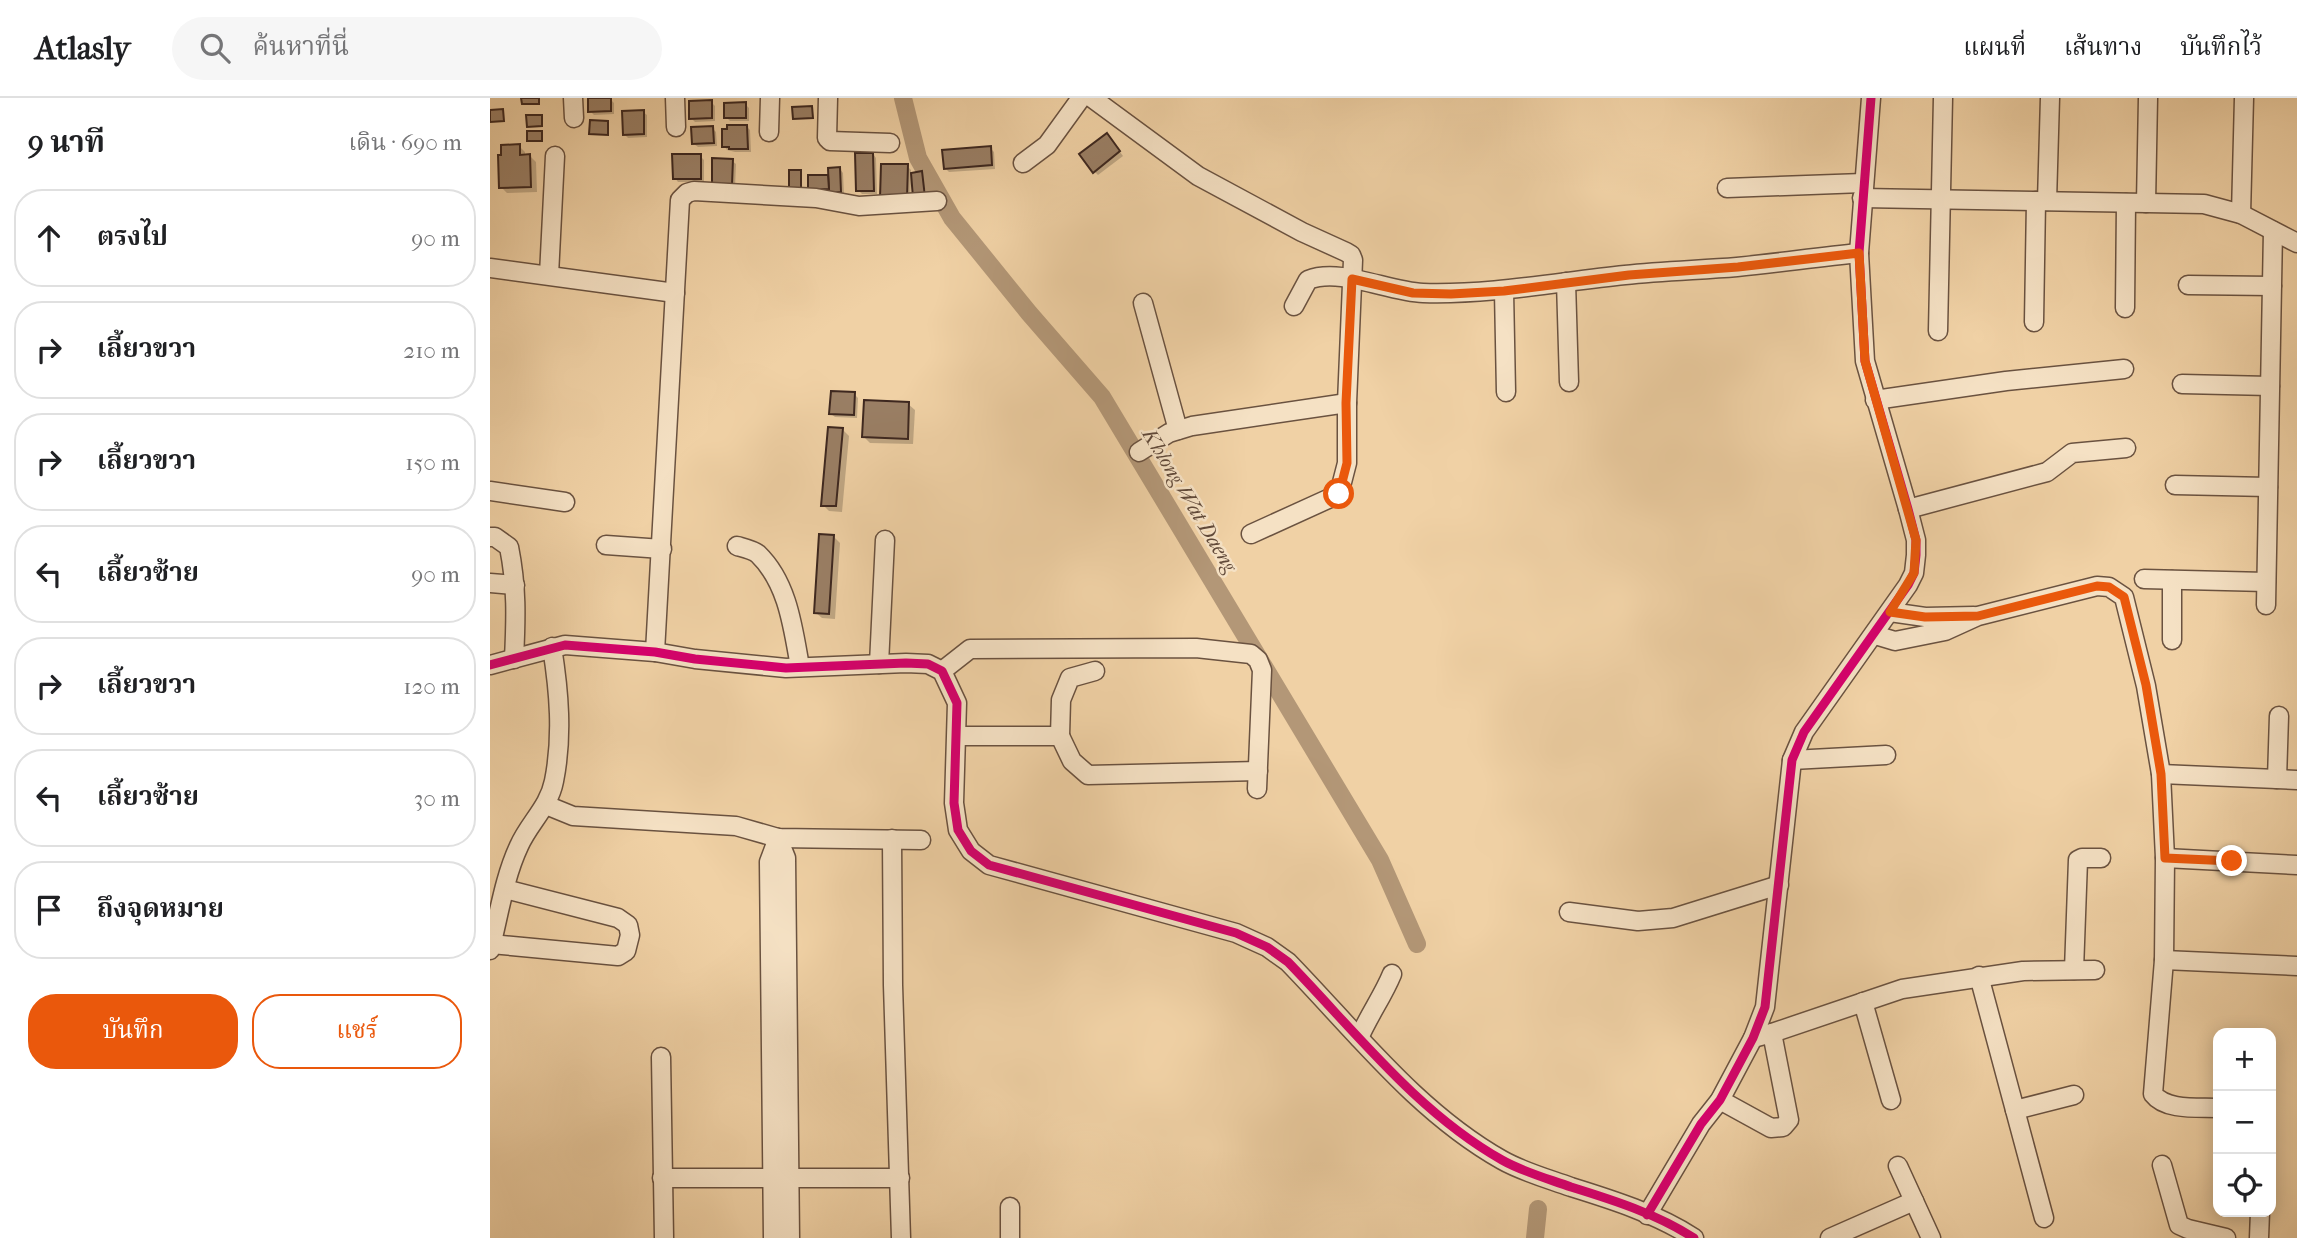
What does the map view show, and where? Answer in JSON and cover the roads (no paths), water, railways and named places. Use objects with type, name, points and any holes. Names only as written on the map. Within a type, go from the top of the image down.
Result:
[{"type":"street","points":[[573,98],[574,118]]},
{"type":"street","points":[[675,98],[676,127]]},
{"type":"street","points":[[769,132],[770,98]]},
{"type":"street","points":[[828,98],[827,138],[830,141],[890,143]]},
{"type":"street","points":[[1023,163],[1047,145],[1081,98]]},
{"type":"street","points":[[1093,98],[1198,176],[1351,255],[1346,403],[1347,463],[1339,494],[1251,534]]},
{"type":"street","points":[[1647,1215],[1701,1124],[1720,1100],[1753,1038],[1765,1007],[1792,761],[1804,732],[1875,635],[1914,573],[1916,540],[1865,361],[1859,253],[1871,98]]},
{"type":"street","points":[[1938,331],[1943,98]]},
{"type":"street","points":[[2034,322],[2050,98]]},
{"type":"street","points":[[2146,203],[2148,98]]},
{"type":"street","points":[[2241,214],[2244,98]]},
{"type":"street","points":[[549,275],[555,156]]},
{"type":"street","points":[[1727,188],[1863,191],[1941,199],[2204,204],[2241,214],[2297,243]]},
{"type":"street","points":[[655,652],[680,200],[687,193],[694,191],[816,198],[859,206],[937,201]]},
{"type":"street","points":[[2125,308],[2126,203]]},
{"type":"street","points":[[2266,605],[2273,231]]},
{"type":"street","points":[[1294,306],[1308,280],[1321,276],[1352,279],[1413,293],[1451,294],[1504,291],[1566,282],[1859,253]]},
{"type":"street","points":[[490,268],[675,293]]},
{"type":"street","points":[[1566,282],[1569,382]]},
{"type":"street","points":[[2188,285],[2272,286]]},
{"type":"street","points":[[1504,291],[1506,392]]},
{"type":"street","points":[[1143,303],[1178,430]]},
{"type":"street","points":[[1875,400],[2006,381],[2124,369]]},
{"type":"street","points":[[2182,384],[2270,386]]},
{"type":"street","points":[[1139,452],[1178,430],[1192,426],[1346,403]]},
{"type":"street","points":[[1908,509],[2047,472],[2072,453],[2126,448]]},
{"type":"street","points":[[2175,485],[2268,487]]},
{"type":"street","points":[[490,491],[565,502]]},
{"type":"street","points":[[490,537],[495,537],[509,547],[517,603],[514,659]]},
{"type":"street","points":[[879,664],[885,540]]},
{"type":"street","points":[[606,545],[662,549]]},
{"type":"street","points":[[737,546],[756,552],[780,585],[792,621],[800,667]]},
{"type":"street","points":[[2144,579],[2266,582]]},
{"type":"street","points":[[2172,580],[2172,640]]},
{"type":"street","points":[[490,583],[515,585]]},
{"type":"street","points":[[1875,635],[1895,642],[1945,631],[1978,616],[2097,586],[2109,587],[2124,597],[2146,685],[2161,774],[2165,858],[2164,960],[2153,1094],[2158,1101],[2168,1104],[2213,1108]]},
{"type":"street","points":[[1890,612],[1925,617],[1978,616]]},
{"type":"street","points":[[490,666],[565,645],[655,652],[786,668],[928,664],[942,671],[957,703],[954,803],[958,830],[971,851],[989,865],[1236,933],[1266,947],[1288,962],[1403,1085],[1450,1125],[1503,1161],[1550,1180],[1614,1200],[1680,1229],[1694,1238]]},
{"type":"street","points":[[505,889],[618,918],[628,925],[630,935],[626,951],[618,956],[491,947],[494,917],[520,843],[547,804],[554,782],[559,743],[559,697],[552,647]]},
{"type":"street","points":[[942,671],[970,649],[1196,648],[1251,654],[1258,660],[1262,670],[1257,780],[1088,775],[1072,761],[1060,736],[1061,700],[1070,678],[1095,671]]},
{"type":"street","points":[[2277,779],[2279,716]]},
{"type":"street","points":[[957,736],[1060,736]]},
{"type":"street","points":[[1792,761],[1886,755]]},
{"type":"street","points":[[2161,774],[2297,780]]},
{"type":"street","points":[[547,804],[573,816],[736,826],[778,838],[921,840]]},
{"type":"street","points":[[778,838],[769,862],[781,1178],[790,1238]]},
{"type":"street","points":[[892,839],[901,1238]]},
{"type":"street","points":[[2074,970],[2078,860],[2101,858]]},
{"type":"street","points":[[2165,858],[2297,865]]},
{"type":"street","points":[[1569,912],[1638,921],[1673,918],[1779,885]]},
{"type":"street","points":[[2164,960],[2297,966]]},
{"type":"street","points":[[1753,1038],[1902,989],[1979,975],[2023,971],[2095,970]]},
{"type":"street","points":[[1359,1038],[1392,974]]},
{"type":"street","points":[[1979,975],[2044,1218]]},
{"type":"street","points":[[1863,1002],[1891,1100]]},
{"type":"street","points":[[1720,1100],[1771,1128],[1783,1127],[1789,1120],[1772,1033]]},
{"type":"street","points":[[661,1056],[663,1238]]},
{"type":"street","points":[[2015,1110],[2074,1095]]},
{"type":"street","points":[[2162,1165],[2179,1225],[2226,1238]]},
{"type":"street","points":[[1898,1166],[1931,1238]]},
{"type":"street","points":[[662,1178],[900,1178]]},
{"type":"street","points":[[773,1238],[781,1178]]},
{"type":"street","points":[[1830,1238],[1914,1201]]},
{"type":"street","points":[[1010,1207],[1010,1238]]},
{"type":"street","points":[[2259,1238],[2260,1217]]},
{"type":"waterway","name":"Khlong Wat Daeng","points":[[903,98],[918,158],[952,218],[1102,397],[1380,860],[1417,944]]},
{"type":"waterway","name":"Khlong Wat Daeng","points":[[1535,1238],[1538,1209]]}]
